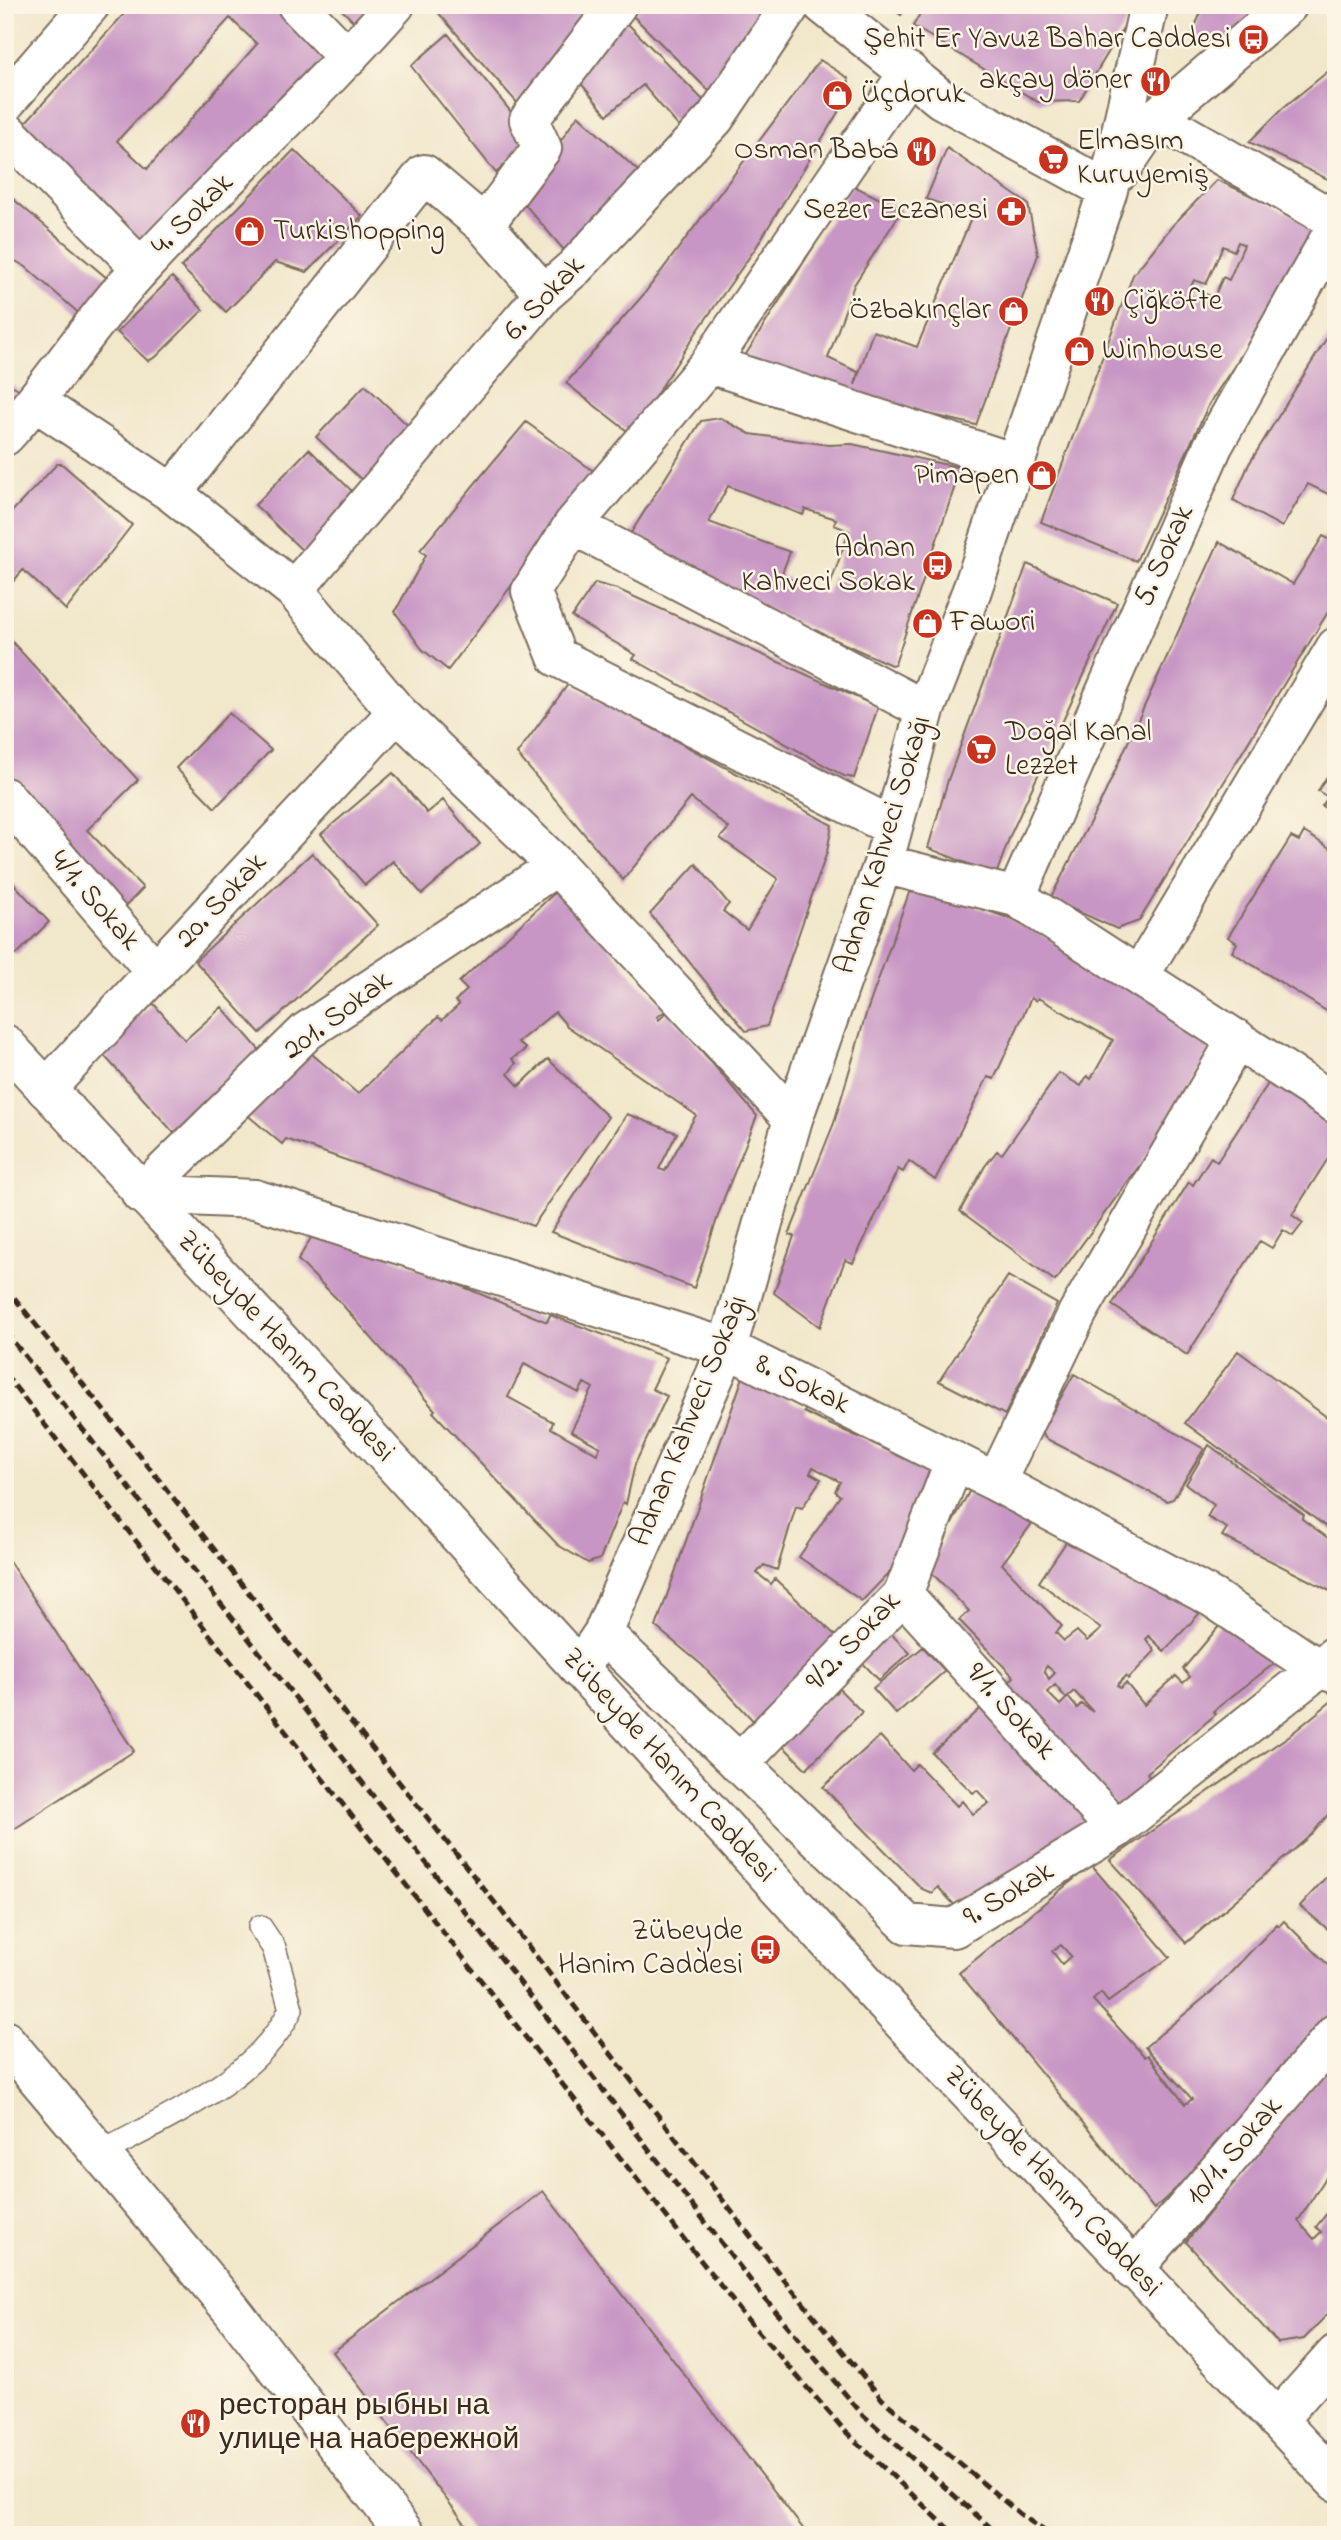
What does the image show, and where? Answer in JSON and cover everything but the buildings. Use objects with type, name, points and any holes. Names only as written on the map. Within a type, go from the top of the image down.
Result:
[{"type":"street","points":[[5,103],[90,5]]},
{"type":"street","points":[[298,5],[348,58]]},
{"type":"street","name":"4. Sokak","points":[[5,436],[36,402],[141,268],[348,58],[395,5]]},
{"type":"street","points":[[484,225],[542,148],[529,120],[617,5]]},
{"type":"street","name":"6. Sokak","points":[[294,590],[544,294],[575,267],[715,118],[791,5]]},
{"type":"street","points":[[823,5],[942,99],[1108,190],[1156,118],[1288,5]]},
{"type":"street","name":"Adnan Kahveci Sokağı","points":[[579,1669],[603,1633],[727,1348],[793,1119],[883,864],[925,710],[972,590],[1015,463],[1021,437],[1108,190],[1149,5]]},
{"type":"street","points":[[892,827],[557,657],[531,591],[573,524],[709,364],[909,72]]},
{"type":"street","points":[[1156,118],[1336,221]]},
{"type":"street","points":[[5,130],[141,268]]},
{"type":"street","points":[[172,493],[424,174],[484,225],[544,294]]},
{"type":"street","name":"5. Sokak","points":[[1016,897],[1213,446],[1336,227]]},
{"type":"street","points":[[709,364],[1015,463]]},
{"type":"street","points":[[36,402],[172,493],[294,590],[397,712],[557,866],[793,1119]]},
{"type":"street","points":[[573,524],[925,710]]},
{"type":"street","points":[[1140,975],[1336,647]]},
{"type":"street","name":"20. Sokak","points":[[46,1089],[397,712]]},
{"type":"street","name":"4/1. Sokak","points":[[5,797],[156,972]]},
{"type":"street","points":[[883,864],[1016,897],[1336,1104]]},
{"type":"street","name":"201. Sokak","points":[[141,1194],[307,1031],[557,866]]},
{"type":"street","points":[[996,1482],[1078,1312],[1237,1039]]},
{"type":"street","name":"Zübeyde Hanım Caddesi","points":[[5,1044],[1133,2270],[1336,2482]]},
{"type":"street","name":"8. Sokak","points":[[141,1194],[255,1199],[727,1348],[996,1482],[1213,1598],[1330,1665]]},
{"type":"street","name":"9/2. Sokak","points":[[739,1764],[903,1594],[954,1462]]},
{"type":"street","name":"9/1. Sokak","points":[[903,1594],[1116,1829]]},
{"type":"street","name":"9. Sokak","points":[[603,1633],[907,1924],[954,1928],[1116,1829],[1330,1665]]},
{"type":"street","points":[[5,2024],[42,2080]]},
{"type":"street","name":"10/1. Sokak","points":[[1133,2270],[1336,2033]]},
{"type":"street","points":[[5,2040],[42,2080],[231,2309],[406,2535]]},
{"type":"street","points":[[1277,2420],[1336,2354]]},
{"type":"lane","points":[[101,2153],[210,2094],[280,2032],[291,2009],[274,1948],[260,1927]]},
{"type":"railway","points":[[5,1286],[503,1913],[781,2276],[882,2399],[1020,2514],[1050,2535]]},
{"type":"railway","points":[[5,1331],[480,1931],[761,2294],[863,2415],[999,2535]]},
{"type":"railway","points":[[5,1374],[742,2313],[845,2431],[955,2535]]},
{"type":"place","name":"Şehit Er Yavuz Bahar Caddesi","points":[[1254,40]]},
{"type":"place","name":"akçay döner","points":[[1155,81]]},
{"type":"place","name":"Üçdoruk","points":[[838,95]]},
{"type":"place","name":"Osman Baba","points":[[922,151]]},
{"type":"place","name":"Elmasım Kuruyemiş","points":[[1054,159]]},
{"type":"place","name":"Sezer Eczanesi","points":[[1011,211]]},
{"type":"place","name":"Turkishopping","points":[[250,232]]},
{"type":"place","name":"Çiğköfte","points":[[1100,302]]},
{"type":"place","name":"Özbakınçlar","points":[[1014,311]]},
{"type":"place","name":"Winhouse","points":[[1079,351]]},
{"type":"place","name":"Pimapen","points":[[1042,476]]},
{"type":"place","name":"Adnan Kahveci Sokak","points":[[938,566]]},
{"type":"place","name":"Fawori","points":[[927,623]]},
{"type":"place","name":"Doğal Kanal Lezzet","points":[[982,750]]},
{"type":"place","name":"Zübeyde Hanim Caddesi","points":[[766,1949]]},
{"type":"place","name":"ресторан рыбны на улице на набережной","points":[[196,2424]]}]
